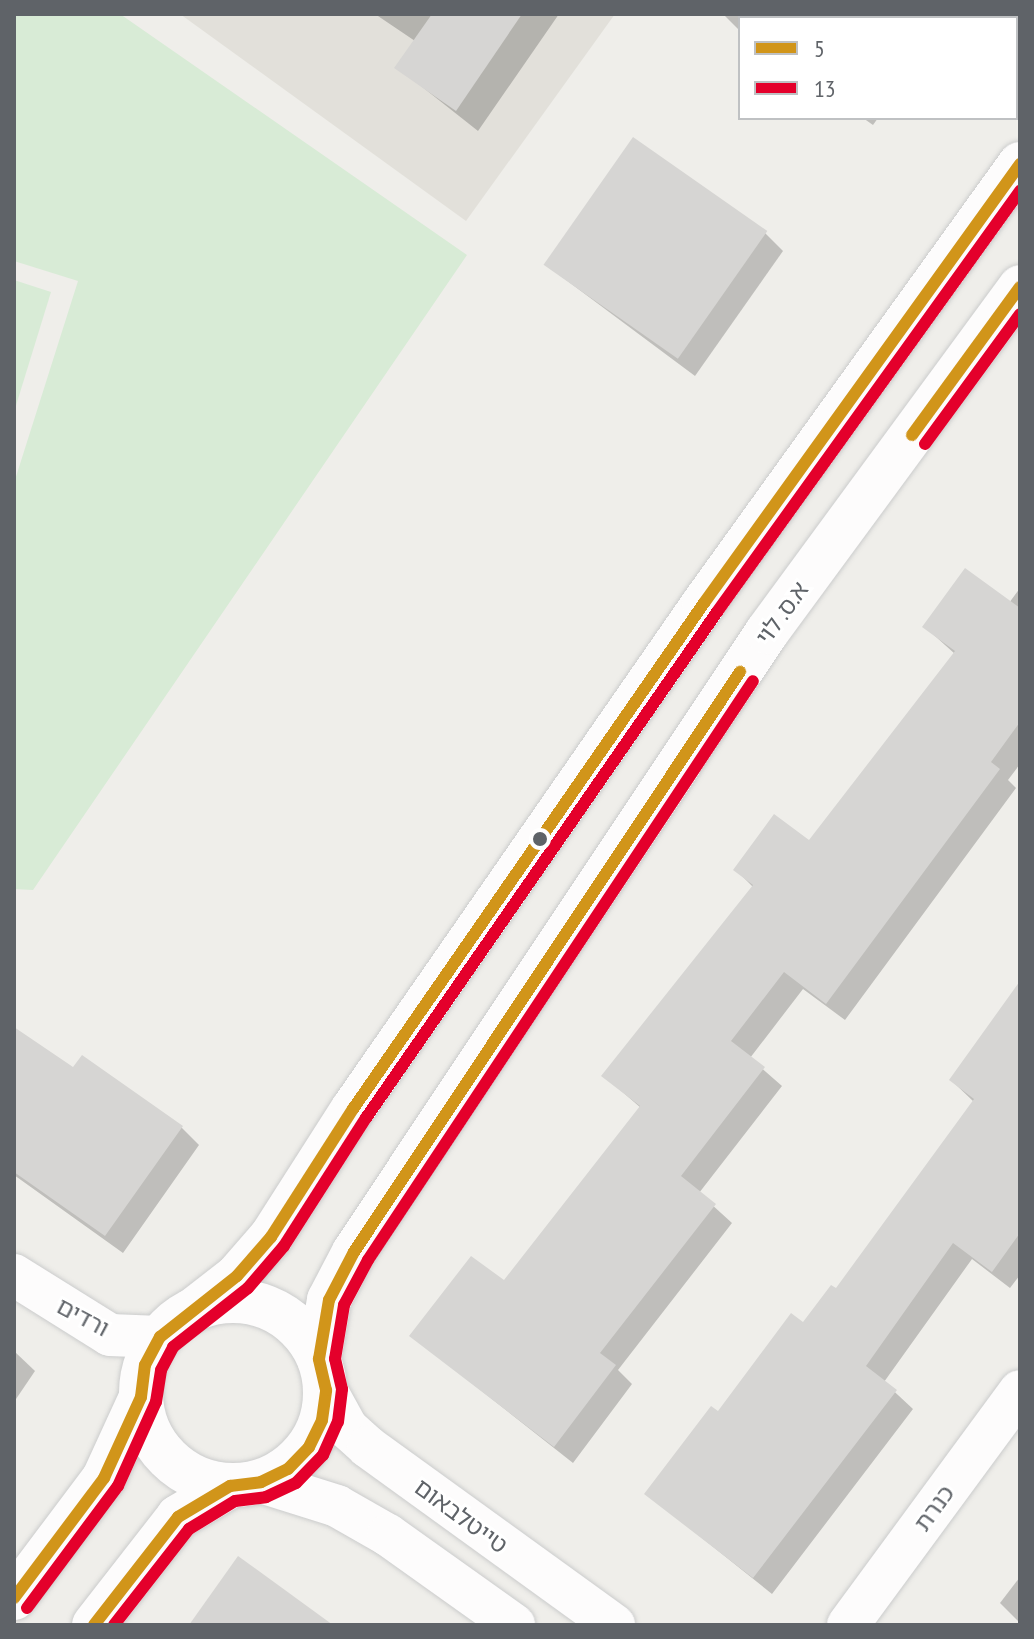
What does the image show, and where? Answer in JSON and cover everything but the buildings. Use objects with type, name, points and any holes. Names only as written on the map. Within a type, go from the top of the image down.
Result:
[{"type":"main road","points":[[14,1598],[104,1478],[141,1397],[145,1365],[176,1324],[237,1276],[271,1237],[353,1109],[704,603],[1020,164]]},
{"type":"main road","name":"א.ס. לוי","points":[[322,1374],[329,1300],[370,1227],[767,632],[1020,287]]},
{"type":"main road","points":[[94,1625],[178,1517],[246,1484],[288,1469],[309,1447],[322,1420],[322,1374],[303,1332],[280,1313],[251,1302],[220,1301],[176,1324]]},
{"type":"main road","points":[[141,1397],[152,1437],[178,1469],[246,1484]]},
{"type":"street","name":"ורדים","points":[[14,1275],[110,1335],[176,1324]]},
{"type":"street","name":"טייטלבאום","points":[[322,1374],[347,1428],[368,1447],[614,1625]]},
{"type":"street","name":"כנרת","points":[[848,1625],[1020,1391]]},
{"type":"street","points":[[246,1484],[337,1506],[388,1535],[514,1625]]},
{"type":"shaded area","points":[[180,14],[615,14],[466,221]]},
{"type":"green space","points":[[14,14],[120,14],[467,255],[33,890],[14,889],[14,483],[78,281],[14,261]]},
{"type":"green space","points":[[14,280],[51,292],[14,412]]},
{"type":"transit line","name":"5","points":[[14,1598],[104,1478],[141,1397],[145,1365],[160,1337],[237,1276],[271,1237],[353,1109],[704,603],[1020,164]]},
{"type":"transit line","name":"13","points":[[27,1608],[118,1486],[156,1402],[161,1370],[173,1347],[248,1288],[284,1246],[366,1118],[717,612],[1020,191]]},
{"type":"transit line","name":"5","points":[[912,435],[1020,287]]},
{"type":"transit line","name":"13","points":[[925,444],[1020,314]]},
{"type":"transit line","name":"5","points":[[94,1625],[178,1517],[230,1486],[261,1482],[288,1469],[309,1447],[322,1420],[326,1390],[319,1359],[329,1300],[354,1252],[740,672]]},
{"type":"transit line","name":"13","points":[[114,1625],[189,1529],[235,1501],[266,1497],[296,1483],[323,1455],[338,1422],[342,1389],[335,1359],[344,1305],[368,1260],[753,681]]}]
